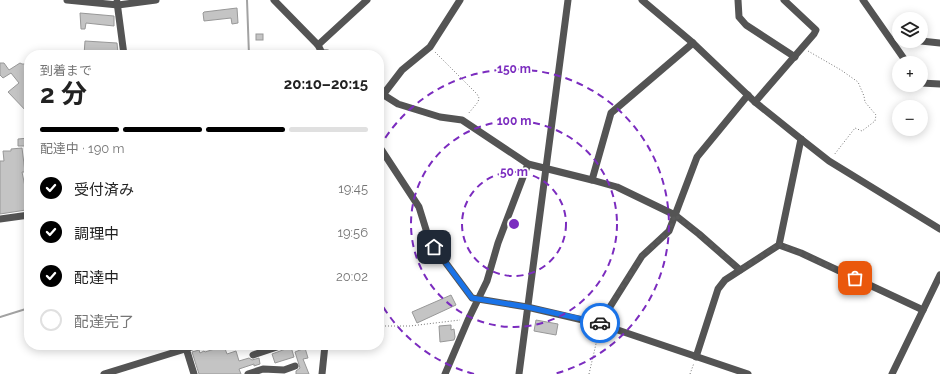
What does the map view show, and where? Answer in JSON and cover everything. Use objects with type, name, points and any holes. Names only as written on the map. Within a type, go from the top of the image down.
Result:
[{"type":"street","points":[[67,0],[117,2],[156,0]]},
{"type":"street","points":[[274,0],[318,45],[321,50]]},
{"type":"street","points":[[318,45],[367,0]]},
{"type":"street","points":[[384,90],[402,70],[430,47],[460,0]]},
{"type":"street","points":[[519,374],[568,0]]},
{"type":"street","points":[[642,0],[692,43],[755,102],[801,139],[830,161],[940,229]]},
{"type":"street","points":[[738,0],[739,17],[746,25],[794,57]]},
{"type":"street","points":[[755,102],[816,30],[784,0]]},
{"type":"street","points":[[863,0],[902,56]]},
{"type":"street","points":[[117,2],[123,50]]},
{"type":"street","points":[[928,41],[940,43]]},
{"type":"street","points":[[592,180],[611,113],[692,43]]},
{"type":"street","points":[[928,83],[940,84]]},
{"type":"street","points":[[600,324],[602,318],[642,256],[669,231],[697,157],[748,95]]},
{"type":"street","points":[[384,97],[398,104],[440,117],[462,120],[528,164],[617,187],[675,215],[740,270]]},
{"type":"street","points":[[696,357],[718,289],[724,280],[779,244],[801,139]]},
{"type":"street","points":[[384,154],[418,207],[428,236],[434,247],[472,298],[527,307],[600,324],[748,374]]},
{"type":"street","points":[[445,374],[468,320],[487,281],[498,242],[528,164]]},
{"type":"street","points":[[0,219],[24,216]]},
{"type":"street","points":[[779,244],[923,310]]},
{"type":"street","points":[[892,374],[940,275]]},
{"type":"street","points":[[104,374],[176,350]]},
{"type":"street","points":[[186,350],[194,374]]},
{"type":"street","points":[[253,354],[261,350]]},
{"type":"street","points":[[322,374],[324,350]]},
{"type":"street","points":[[248,374],[263,369],[284,370],[295,366]]},
{"type":"path","points":[[430,47],[477,94],[479,98],[478,102],[462,120]]},
{"type":"path","points":[[802,48],[841,70],[858,82],[865,102],[876,115],[875,121],[862,131],[854,128],[830,161]]},
{"type":"path","points":[[384,326],[410,326],[468,320]]},
{"type":"path","points":[[589,374],[600,324]]},
{"type":"path","points":[[690,374],[696,357]]},
{"type":"building","points":[[237,8],[238,23],[232,24],[231,18],[204,21],[204,12]]},
{"type":"building","points":[[80,13],[114,16],[114,26],[86,23],[85,29],[81,29]]},
{"type":"building","points":[[256,34],[263,34],[263,40],[256,40]]},
{"type":"building","points":[[85,41],[117,43],[118,50],[84,50]]},
{"type":"building","points":[[0,63],[4,63],[9,70],[20,63],[24,64],[24,109],[8,92],[19,83],[11,73],[3,78],[0,75]]},
{"type":"building","points":[[24,138],[24,146],[18,146],[18,139]]},
{"type":"building","points":[[22,148],[24,164],[24,172],[22,172],[24,182],[24,210],[0,214],[0,161],[4,161],[3,151],[11,151],[11,149]]},
{"type":"building","points":[[451,295],[456,305],[417,323],[412,312]]},
{"type":"building","points":[[536,320],[558,324],[556,335],[534,331]]},
{"type":"building","points":[[451,325],[451,330],[454,329],[454,340],[440,342],[439,326]]},
{"type":"building","points":[[199,350],[200,353],[211,350],[226,350],[227,354],[236,351],[239,361],[249,358],[252,360],[259,358],[260,364],[254,366],[254,364],[239,369],[241,374],[199,374],[192,352]]},
{"type":"building","points":[[283,350],[292,350],[294,357],[275,363],[272,354]]},
{"type":"building","points":[[306,350],[308,358],[303,359],[309,374],[296,374],[296,371],[300,368],[295,352]]},
{"type":"waterway","points":[[247,0],[249,50]]},
{"type":"waterway","points":[[0,317],[24,310]]},
{"type":"way so far","points":[[600,323],[642,256],[669,231],[675,215],[740,270],[779,244],[855,278]]},
{"type":"route","points":[[434,247],[472,298],[527,307],[600,323]]}]
